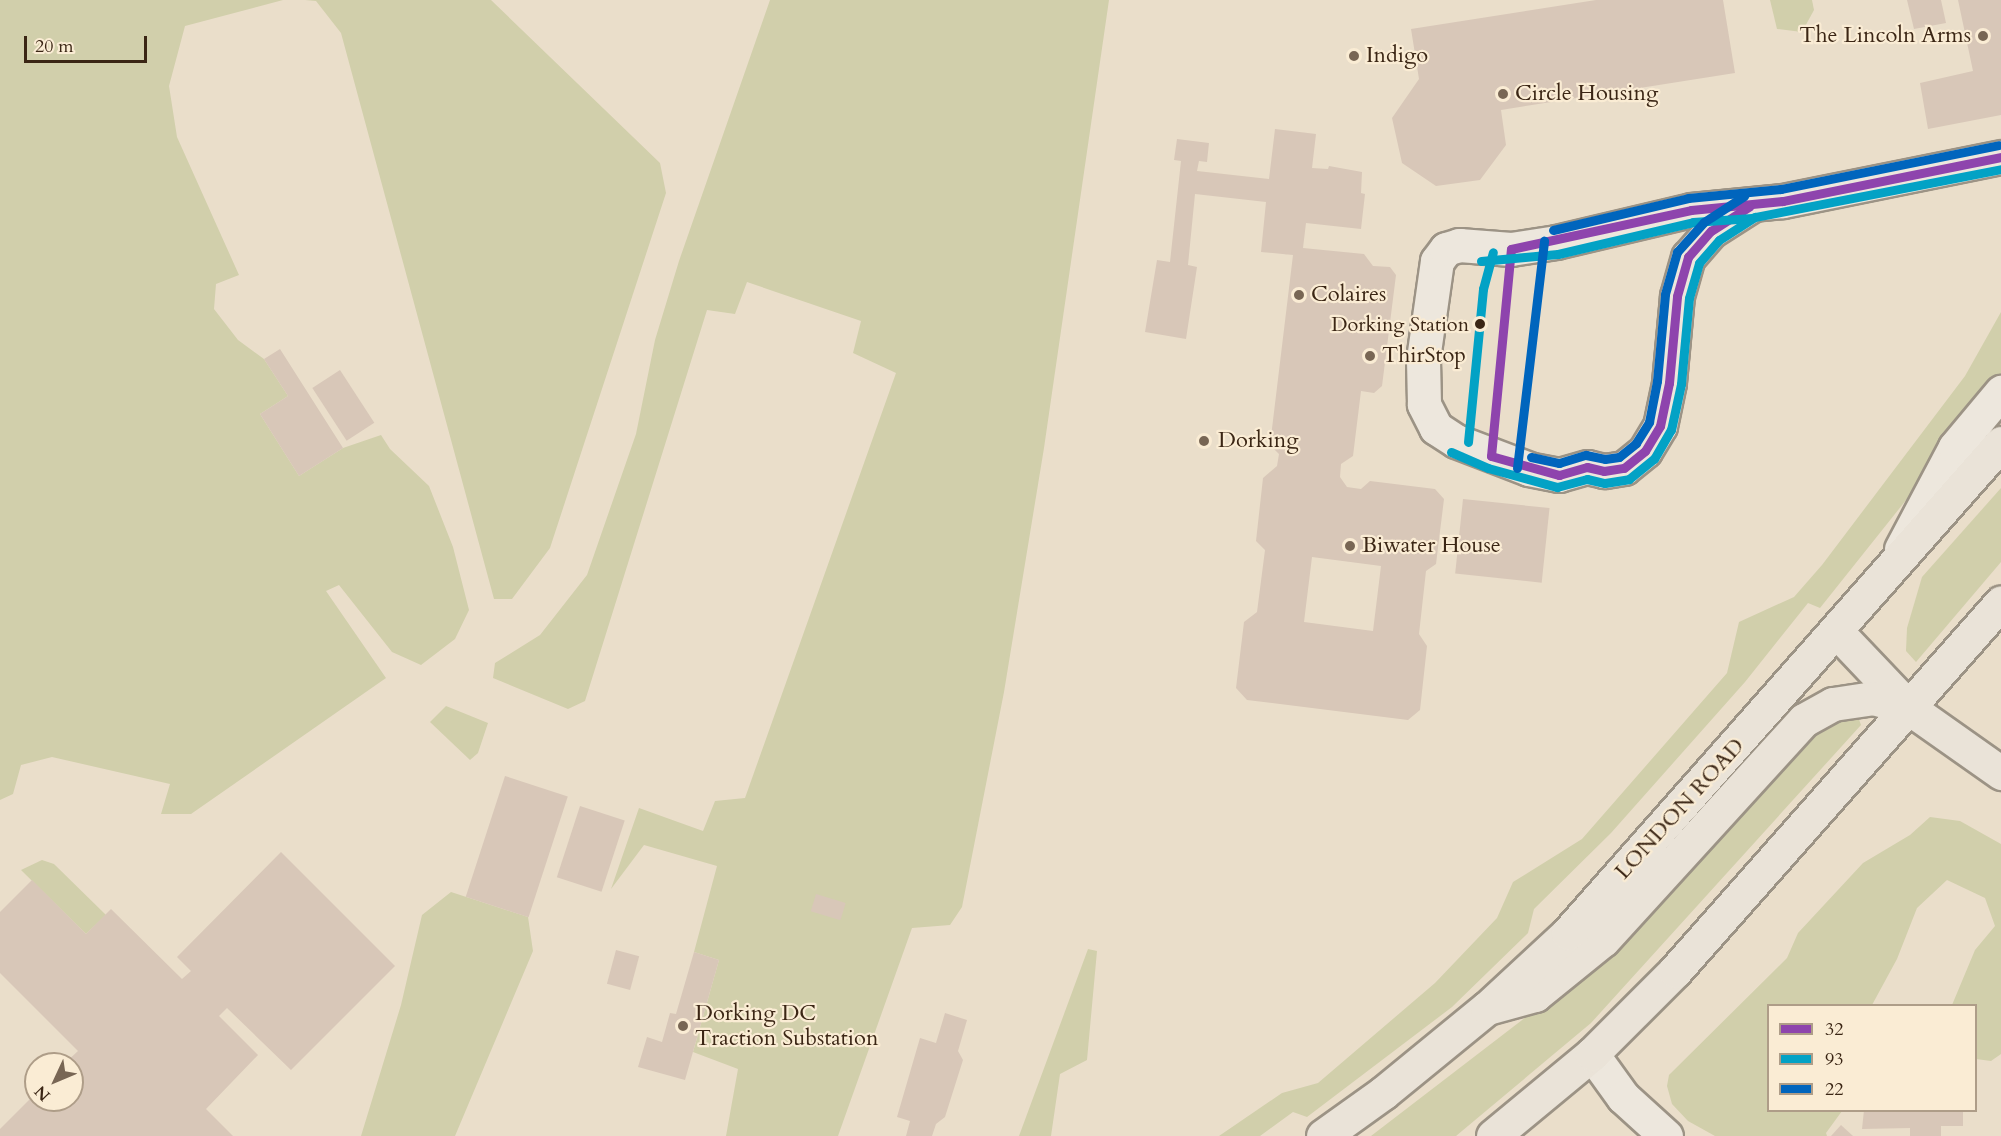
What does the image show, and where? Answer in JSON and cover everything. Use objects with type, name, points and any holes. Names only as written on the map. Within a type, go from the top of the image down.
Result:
[{"type":"main road","name":"LONDON ROAD","points":[[1323,1136],[1383,1093],[1487,1008],[1568,933],[1838,632],[2001,443]]},
{"type":"main road","points":[[1493,1136],[1592,1054],[1739,901],[2001,603]]},
{"type":"main road","points":[[1838,632],[1909,708],[2001,773]]},
{"type":"main road","points":[[1487,1008],[1535,995],[1603,940],[1804,720],[1833,704],[1874,698],[1909,708]]},
{"type":"street","points":[[1750,206],[1711,231],[1688,256],[1677,296],[1669,382],[1660,426],[1645,451],[1624,468],[1604,471],[1587,466],[1559,475],[1529,469],[1473,449],[1436,428],[1424,404],[1423,359],[1437,261],[1446,249],[1460,245],[1511,249],[1691,210],[1750,206],[2001,157]]},
{"type":"street","points":[[1888,574],[1955,447],[2001,392]]},
{"type":"street","points":[[1592,1054],[1623,1097],[1666,1136]]},
{"type":"shaded area","points":[[0,0],[283,0],[185,26],[169,86],[177,137],[239,275],[216,284],[214,309],[238,340],[264,359],[288,396],[260,414],[299,476],[343,448],[381,435],[390,449],[429,486],[453,547],[469,610],[455,639],[421,665],[392,652],[339,585],[326,591],[386,678],[191,814],[161,814],[170,784],[52,757],[21,765],[13,794],[0,800]]},
{"type":"shaded area","points":[[305,0],[491,0],[660,163],[666,193],[550,548],[512,599],[494,599],[341,33],[316,1]]},
{"type":"shaded area","points":[[770,0],[1109,0],[1044,448],[1004,692],[962,907],[950,925],[912,928],[838,1136],[726,1136],[738,1069],[693,1052],[719,960],[694,952],[717,866],[644,845],[611,889],[639,808],[703,831],[715,801],[745,798],[896,373],[853,353],[861,321],[747,282],[735,314],[707,310],[585,701],[568,709],[493,678],[495,663],[540,635],[587,575],[636,434],[655,340],[679,261]]},
{"type":"shaded area","points":[[1770,0],[1812,0],[1814,10],[1802,32],[1777,29]]},
{"type":"shaded area","points":[[2001,312],[2001,381],[1820,608],[1808,603],[1745,682],[1611,833],[1534,909],[1528,933],[1452,1007],[1307,1117],[1293,1112],[1260,1136],[1219,1136],[1282,1093],[1318,1083],[1435,983],[1497,918],[1513,882],[1582,839],[1727,673],[1739,622],[1794,597],[1822,565],[1965,376]]},
{"type":"shaded area","points":[[2001,488],[2001,562],[1916,662],[1906,651],[1907,628],[1922,577]]},
{"type":"shaded area","points":[[446,706],[488,723],[478,753],[470,760],[430,722]]},
{"type":"shaded area","points":[[1857,714],[1861,725],[1591,1023],[1456,1136],[1371,1136],[1599,961],[1811,736],[1845,715]]},
{"type":"shaded area","points":[[1930,817],[1960,821],[2001,844],[2001,1054],[1991,1061],[1977,1059],[1977,1004],[1952,1004],[1975,950],[1995,926],[1985,898],[1947,880],[1917,908],[1897,959],[1873,1004],[1767,1004],[1767,1112],[1841,1112],[1826,1133],[1827,1136],[1715,1136],[1688,1121],[1672,1104],[1667,1086],[1669,1075],[1787,958],[1798,933],[1863,863],[1910,835]]},
{"type":"shaded area","points":[[42,860],[54,864],[106,915],[86,934],[21,870]]},
{"type":"shaded area","points":[[451,892],[528,917],[533,951],[455,1136],[361,1136],[401,1005],[422,915]]},
{"type":"shaded area","points":[[1088,949],[1097,951],[1087,1060],[1060,1074],[1051,1136],[1019,1136]]},
{"type":"building","name":"Circle Housing","points":[[1596,0],[1723,0],[1735,73],[1501,110],[1506,145],[1480,180],[1436,186],[1402,163],[1392,118],[1419,79],[1411,29]]},
{"type":"building","points":[[1907,0],[1941,0],[1946,23],[1914,29]]},
{"type":"building","name":"The Lincoln Arms","points":[[1958,0],[2001,0],[2001,115],[1928,129],[1920,83],[1973,71]]},
{"type":"building","points":[[1275,129],[1316,134],[1312,168],[1328,169],[1329,166],[1362,172],[1361,193],[1365,194],[1361,229],[1306,223],[1303,248],[1364,254],[1373,266],[1390,267],[1396,275],[1382,386],[1374,393],[1361,391],[1353,456],[1341,464],[1340,477],[1347,487],[1361,489],[1370,481],[1435,489],[1444,499],[1436,564],[1426,571],[1419,634],[1427,646],[1420,710],[1408,720],[1247,700],[1236,688],[1244,622],[1257,612],[1265,550],[1256,541],[1263,478],[1277,466],[1279,454],[1270,445],[1293,255],[1261,252],[1266,202],[1195,194],[1188,265],[1197,267],[1186,339],[1145,332],[1157,260],[1170,262],[1181,161],[1174,160],[1177,139],[1209,143],[1207,162],[1199,161],[1197,171],[1269,179]],"holes":[[[1312,557],[1381,566],[1373,631],[1304,622]]]},
{"type":"building","points":[[280,349],[343,448],[299,476],[260,414],[288,396],[264,359]]},
{"type":"building","points":[[340,370],[374,423],[347,441],[312,388]]},
{"type":"building","points":[[1463,499],[1550,508],[1542,583],[1455,574]]},
{"type":"building","points":[[505,776],[568,796],[529,917],[466,897]]},
{"type":"building","points":[[580,806],[625,821],[602,892],[557,877]]},
{"type":"building","points":[[281,852],[395,966],[291,1070],[227,1008],[219,1016],[258,1055],[206,1109],[233,1136],[0,1136],[0,1129],[24,1105],[24,1112],[84,1112],[84,1052],[77,1052],[0,973],[0,912],[32,880],[86,934],[111,909],[182,979],[191,971],[177,957]]},
{"type":"building","points":[[816,894],[846,903],[840,920],[811,911]]},
{"type":"building","points":[[616,950],[639,956],[630,990],[607,984]]},
{"type":"building","name":"Dorking DC Traction Substation","points":[[694,952],[719,960],[685,1080],[638,1067],[647,1037],[662,1042],[670,1013],[676,1014]]},
{"type":"building","points":[[945,1013],[967,1020],[958,1051],[963,1060],[945,1117],[936,1124],[932,1136],[906,1136],[910,1121],[897,1117],[920,1038],[936,1043]]},
{"type":"building","points":[[1864,1112],[1963,1112],[1963,1126],[1941,1126],[1941,1136],[1910,1136],[1910,1128],[1862,1129]]},
{"type":"building","points":[[1841,1125],[1853,1136],[1831,1136]]},
{"type":"transit line","name":"22","points":[[1553,230],[1688,198],[1781,189],[1999,145]]},
{"type":"transit line","name":"32","points":[[1511,249],[1691,210],[1783,201],[2001,157]]},
{"type":"transit line","name":"93","points":[[1451,452],[1488,468],[1557,487],[1587,479],[1605,483],[1629,479],[1654,459],[1671,430],[1681,384],[1689,298],[1699,263],[1719,240],[1755,217],[2001,169]]},
{"type":"transit line","name":"22","points":[[1531,457],[1559,463],[1586,455],[1605,459],[1619,457],[1636,443],[1649,422],[1657,381],[1665,294],[1677,252],[1704,222],[1744,196]]},
{"type":"transit line","name":"32","points":[[1491,456],[1559,475],[1587,467],[1604,471],[1624,468],[1645,451],[1660,426],[1669,383],[1677,296],[1688,257],[1711,231],[1750,206]]},
{"type":"transit line","name":"93","points":[[1481,261],[1558,254],[1693,222],[1752,218]]},
{"type":"transit line","name":"22","points":[[1517,468],[1544,241]]},
{"type":"transit line","name":"32","points":[[1491,456],[1511,249]]},
{"type":"transit line","name":"93","points":[[1468,442],[1483,289],[1493,252]]},
{"type":"place","name":"The Lincoln Arms","points":[[1983,36]]},
{"type":"place","name":"Indigo","points":[[1354,56]]},
{"type":"place","name":"Circle Housing","points":[[1503,94]]},
{"type":"place","name":"Colaires","points":[[1299,295]]},
{"type":"place","name":"Dorking Station","points":[[1480,324]]},
{"type":"place","name":"ThirStop","points":[[1370,356]]},
{"type":"place","name":"Dorking","points":[[1204,441]]},
{"type":"place","name":"Biwater House","points":[[1350,546]]},
{"type":"place","name":"Dorking DC Traction Substation","points":[[683,1026]]}]
